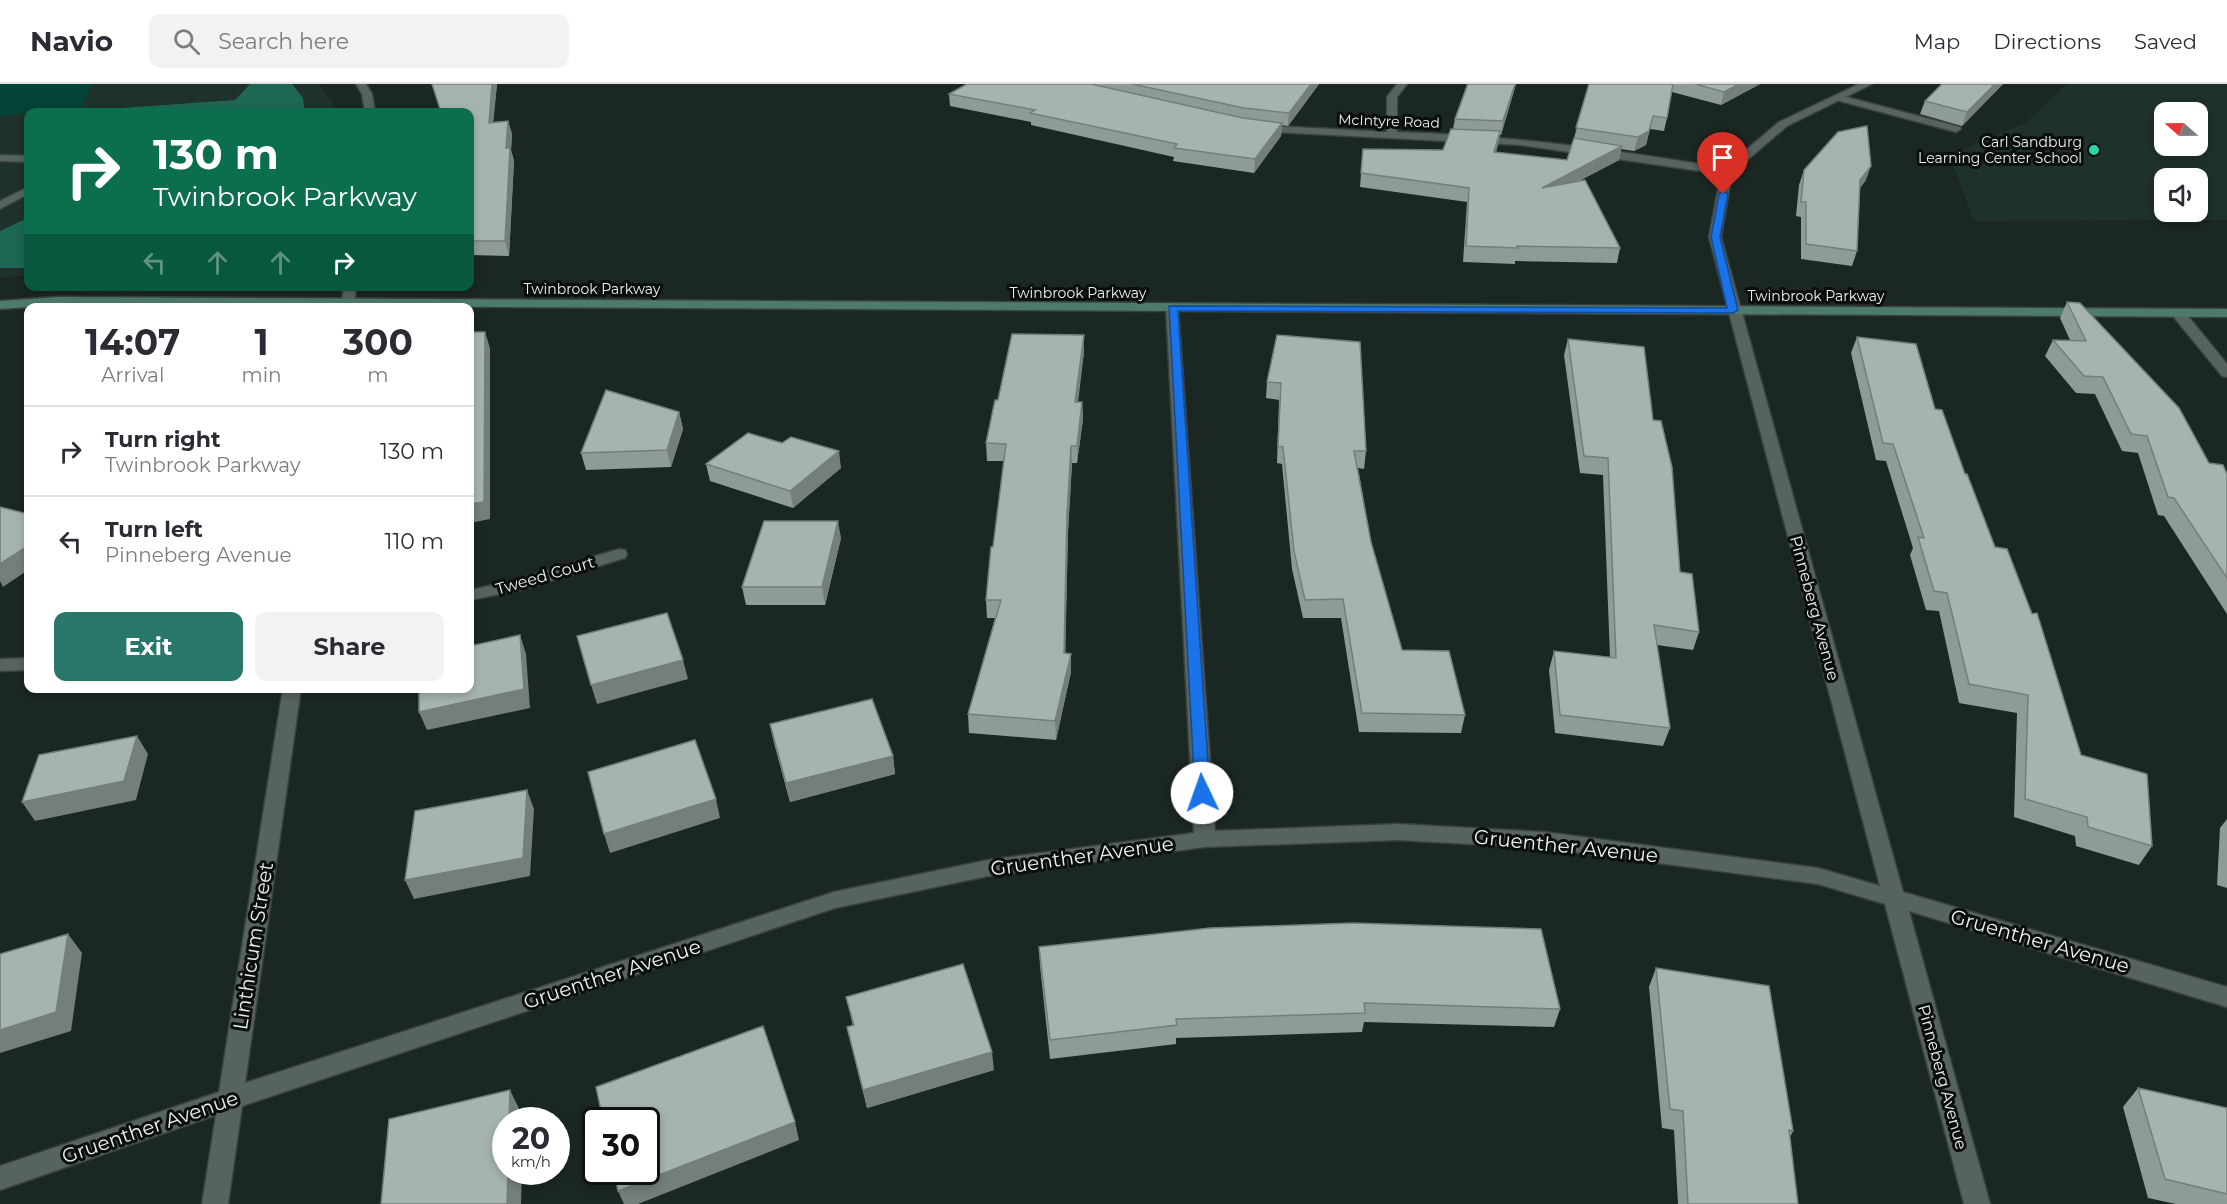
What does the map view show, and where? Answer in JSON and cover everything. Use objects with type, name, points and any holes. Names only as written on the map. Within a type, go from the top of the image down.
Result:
[{"type":"street","points":[[361,84],[367,94],[369,108]]},
{"type":"street","points":[[1392,136],[1392,97],[1402,84]]},
{"type":"street","points":[[1727,172],[1783,124],[1867,84]]},
{"type":"street","points":[[1839,98],[1956,129]]},
{"type":"street","name":"McIntyre Road","points":[[1243,126],[1309,134],[1490,139],[1568,146],[1727,172]]},
{"type":"street","points":[[0,158],[24,159]]},
{"type":"street","name":"Pinneberg Avenue","points":[[1727,172],[1715,237],[1977,1204]]},
{"type":"street","points":[[0,191],[24,189]]},
{"type":"street","points":[[0,206],[24,191]]},
{"type":"street","name":"Twinbrook Parkway","points":[[0,304],[57,301],[202,303]]},
{"type":"street","name":"Twinbrook Parkway","points":[[474,305],[2227,313]]},
{"type":"street","points":[[1172,308],[1205,839]]},
{"type":"street","points":[[2178,313],[2227,373]]},
{"type":"street","name":"Tweed Court","points":[[474,594],[511,587],[619,554]]},
{"type":"street","points":[[0,664],[24,664]]},
{"type":"street","name":"Linthicum Street","points":[[215,1204],[291,693]]},
{"type":"street","name":"Gruenther Avenue","points":[[0,1178],[834,900],[988,868],[1205,839],[1398,832],[1544,840],[1818,876],[2206,989],[2227,998]]},
{"type":"shaded area","points":[[0,84],[319,84],[333,103],[332,108],[24,108],[24,276],[0,277]]},
{"type":"shaded area","name":"Carl Sandburg Learning Center School","points":[[2067,84],[2227,84],[2227,220],[2208,220],[2208,168],[2154,168],[2154,220],[1974,221],[1949,155],[2027,122]]},
{"type":"green space","points":[[0,84],[92,84],[82,107],[24,108],[24,113],[0,116]]},
{"type":"green space","points":[[250,84],[292,84],[303,98],[304,108],[121,108],[235,100]]},
{"type":"green space","points":[[24,220],[24,268],[0,268],[0,231]]},
{"type":"building","points":[[432,84],[492,84],[489,123],[508,121],[506,148],[510,148],[505,241],[474,241],[474,108],[440,108]]},
{"type":"building","points":[[967,84],[1091,84],[1243,118],[1282,123],[1255,159],[1174,148],[1177,144],[1030,113],[1035,110],[949,94]]},
{"type":"building","points":[[1132,84],[1311,84],[1289,113],[1244,108]]},
{"type":"building","points":[[1468,84],[1515,84],[1503,121],[1455,119]]},
{"type":"building","points":[[1589,84],[1673,84],[1667,118],[1653,116],[1649,131],[1638,137],[1576,128]]},
{"type":"building","points":[[1695,84],[1739,84],[1724,92]]},
{"type":"building","points":[[1942,84],[1995,84],[1967,112],[1925,101]]},
{"type":"building","points":[[1867,126],[1871,166],[1860,180],[1857,251],[1806,244],[1806,202],[1801,202],[1804,170],[1838,132]]},
{"type":"building","points":[[1451,129],[1500,131],[1494,152],[1567,160],[1574,138],[1622,146],[1542,188],[1585,180],[1620,248],[1466,246],[1469,188],[1361,173],[1363,149],[1443,150]]},
{"type":"building","points":[[2067,302],[2080,303],[2179,408],[2209,463],[2223,465],[2227,474],[2227,578],[2174,498],[2168,497],[2147,436],[2131,434],[2103,377],[2084,376],[2053,340],[2086,341]]},
{"type":"building","points":[[474,332],[485,332],[484,502],[474,503]]},
{"type":"building","points":[[1012,334],[1084,335],[1075,402],[1082,402],[1077,446],[1071,446],[1067,514],[1064,653],[1071,654],[1055,721],[968,714],[1001,600],[986,600],[1006,444],[986,443]]},
{"type":"building","points":[[1277,335],[1360,342],[1366,451],[1354,451],[1371,542],[1402,650],[1449,651],[1465,715],[1362,713],[1343,599],[1305,600],[1294,551],[1283,447],[1278,446],[1281,383],[1267,382]]},
{"type":"building","points":[[1857,337],[1916,344],[1935,409],[1942,410],[1995,547],[2007,549],[2032,614],[2037,613],[2081,755],[2147,774],[2152,846],[2088,827],[2087,817],[2025,799],[2028,695],[1969,684],[1947,593],[1934,591],[1918,537],[1924,538],[1893,444],[1883,443]]},
{"type":"building","points":[[1568,339],[1644,347],[1653,420],[1661,421],[1672,467],[1680,572],[1692,574],[1699,632],[1654,625],[1670,728],[1560,715],[1554,651],[1616,658],[1608,458],[1584,456]]},
{"type":"building","points":[[606,390],[679,412],[667,450],[581,453]]},
{"type":"building","points":[[748,433],[782,443],[791,437],[839,451],[790,491],[706,464]]},
{"type":"building","points":[[0,507],[24,513],[24,549],[0,564]]},
{"type":"building","points":[[764,521],[838,521],[822,587],[742,587]]},
{"type":"building","points":[[667,613],[683,660],[591,685],[577,636]]},
{"type":"building","points":[[520,635],[524,689],[419,712],[419,693],[474,693],[474,645]]},
{"type":"building","points":[[872,699],[893,756],[786,783],[770,724]]},
{"type":"building","points":[[137,736],[124,781],[22,802],[39,755]]},
{"type":"building","points":[[695,740],[716,799],[604,834],[588,772]]},
{"type":"building","points":[[527,790],[523,858],[405,880],[415,811]]},
{"type":"building","points":[[1353,923],[1541,929],[1560,1009],[1364,1003],[1365,1013],[1176,1019],[1177,1025],[1050,1040],[1039,947],[1210,928]]},
{"type":"building","points":[[68,934],[56,1012],[0,1030],[0,954]]},
{"type":"building","points":[[963,964],[992,1052],[863,1090],[847,1027],[854,1025],[846,997]]},
{"type":"building","points":[[1656,968],[1769,986],[1793,1131],[1789,1130],[1798,1204],[1688,1204],[1683,1111],[1670,1109]]},
{"type":"building","points":[[763,1026],[795,1122],[660,1175],[660,1107],[600,1107],[596,1087]]},
{"type":"building","points":[[2138,1088],[2227,1108],[2227,1194],[2165,1179]]},
{"type":"building","points":[[510,1090],[509,1107],[492,1107],[492,1185],[508,1185],[507,1204],[381,1204],[389,1119]]},
{"type":"building","points":[[617,1185],[633,1185],[618,1191]]},
{"type":"place","name":"Carl Sandburg Learning Center School","points":[[2094,150]]},
{"type":"route","points":[[1202,793],[1172,308],[1733,310],[1715,237],[1723,194]]}]
